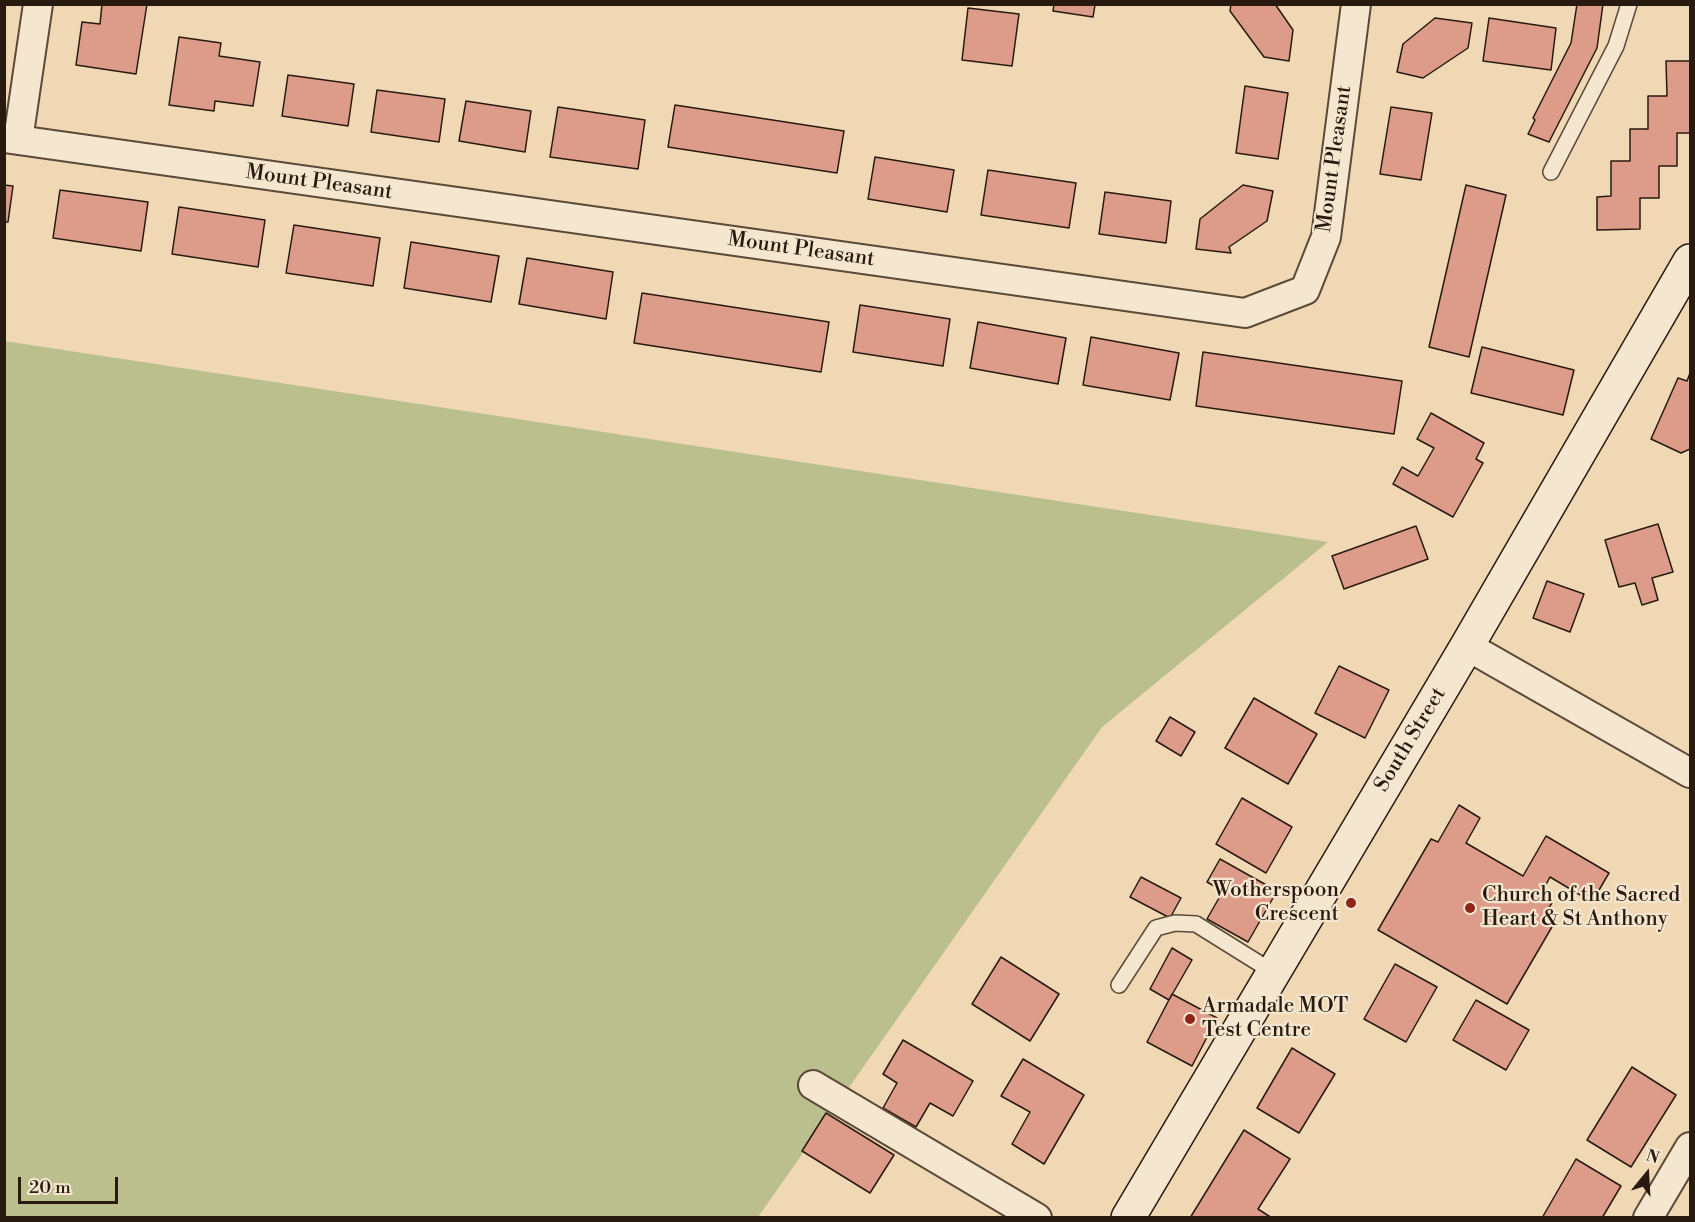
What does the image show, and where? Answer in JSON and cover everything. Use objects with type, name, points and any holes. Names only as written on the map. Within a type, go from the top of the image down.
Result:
[{"type":"main road","name":"South Street","points":[[1128,1218],[1467,645],[1690,261]]},
{"type":"street","points":[[11,139],[38,4]]},
{"type":"street","name":"Mount Pleasant","points":[[11,139],[1245,313],[1305,290],[1326,237],[1356,4]]},
{"type":"street","points":[[1467,645],[1690,773]]},
{"type":"street","points":[[813,1085],[1037,1218]]},
{"type":"street","points":[[1648,1218],[1690,1147]]},
{"type":"lane","points":[[1551,172],[1616,46],[1628,15],[1629,4]]},
{"type":"lane","points":[[1119,985],[1156,928],[1175,923],[1196,924],[1273,972]]},
{"type":"green space","points":[[4,341],[1328,542],[1102,727],[758,1217],[5,1217]]},
{"type":"building","points":[[102,4],[147,4],[136,74],[76,65],[82,22],[100,24]]},
{"type":"building","points":[[1054,4],[1106,4],[1095,5],[1093,17],[1053,11]]},
{"type":"building","points":[[1231,4],[1275,4],[1293,30],[1289,61],[1264,57],[1230,11]]},
{"type":"building","points":[[1577,4],[1603,4],[1597,48],[1549,142],[1528,134],[1535,120],[1533,118],[1571,43]]},
{"type":"building","points":[[968,8],[1019,14],[1012,66],[962,60]]},
{"type":"building","points":[[1435,18],[1472,23],[1468,48],[1423,78],[1397,72],[1403,44]]},
{"type":"building","points":[[1489,18],[1556,28],[1551,70],[1483,61]]},
{"type":"building","points":[[179,37],[221,43],[219,56],[260,62],[253,106],[215,101],[214,111],[169,105]]},
{"type":"building","points":[[1666,61],[1690,61],[1690,133],[1677,133],[1677,166],[1659,166],[1659,198],[1640,198],[1640,229],[1597,230],[1597,197],[1611,196],[1611,161],[1630,161],[1630,129],[1648,129],[1648,96],[1667,96]]},
{"type":"building","points":[[288,75],[354,84],[348,126],[282,116]]},
{"type":"building","points":[[1245,86],[1288,93],[1278,159],[1236,153]]},
{"type":"building","points":[[377,90],[445,99],[439,142],[371,132]]},
{"type":"building","points":[[466,101],[531,111],[525,152],[459,141]]},
{"type":"building","points":[[675,105],[844,131],[837,173],[668,147]]},
{"type":"building","points":[[558,107],[645,120],[638,169],[550,157]]},
{"type":"building","points":[[1391,107],[1432,113],[1421,180],[1380,174]]},
{"type":"building","points":[[875,157],[954,170],[947,212],[868,199]]},
{"type":"building","points":[[988,170],[1076,183],[1069,228],[981,215]]},
{"type":"building","points":[[4,185],[13,186],[8,222],[4,222]]},
{"type":"building","points":[[1243,185],[1273,191],[1267,221],[1229,247],[1231,253],[1196,249],[1200,219]]},
{"type":"building","points":[[1466,185],[1506,195],[1469,357],[1429,347]]},
{"type":"building","points":[[60,190],[148,202],[141,251],[53,238]]},
{"type":"building","points":[[1105,192],[1171,201],[1166,243],[1099,234]]},
{"type":"building","points":[[179,207],[265,220],[258,267],[172,254]]},
{"type":"building","points":[[294,225],[380,238],[373,286],[286,273]]},
{"type":"building","points":[[411,242],[499,256],[491,302],[404,288]]},
{"type":"building","points":[[527,258],[613,272],[606,319],[519,304]]},
{"type":"building","points":[[642,293],[829,322],[821,372],[634,343]]},
{"type":"building","points":[[860,305],[950,319],[943,366],[853,352]]},
{"type":"building","points":[[978,322],[1066,338],[1058,384],[970,368]]},
{"type":"building","points":[[1091,337],[1179,353],[1170,400],[1083,385]]},
{"type":"building","points":[[1482,347],[1574,370],[1563,415],[1471,393]]},
{"type":"building","points":[[1203,352],[1402,381],[1394,434],[1196,406]]},
{"type":"building","points":[[1690,373],[1690,449],[1681,453],[1651,439],[1678,378],[1687,381]]},
{"type":"building","points":[[1431,413],[1484,443],[1476,459],[1483,463],[1453,517],[1393,484],[1402,467],[1418,476],[1434,448],[1417,439]]},
{"type":"building","points":[[1658,524],[1673,572],[1652,578],[1658,600],[1642,605],[1635,583],[1619,587],[1605,540]]},
{"type":"building","points":[[1416,526],[1428,559],[1344,589],[1332,556]]},
{"type":"building","points":[[1547,581],[1584,594],[1570,632],[1533,618]]},
{"type":"building","points":[[1339,666],[1389,690],[1365,738],[1315,713]]},
{"type":"building","points":[[1254,698],[1317,734],[1288,784],[1225,748]]},
{"type":"building","points":[[1170,717],[1195,732],[1181,756],[1156,741]]},
{"type":"building","points":[[1242,798],[1292,827],[1266,873],[1216,844]]},
{"type":"building","name":"Church of the Sacred Heart & St Anthony","points":[[1459,805],[1480,818],[1466,843],[1523,876],[1546,836],[1609,873],[1592,902],[1550,877],[1540,896],[1552,903],[1545,913],[1556,920],[1507,1004],[1378,930],[1431,839],[1438,842]]},
{"type":"building","points":[[1220,859],[1277,891],[1248,942],[1207,919],[1223,891],[1207,882]]},
{"type":"building","points":[[1141,877],[1181,898],[1170,918],[1130,897]]},
{"type":"building","points":[[1172,948],[1192,960],[1169,1000],[1150,989]]},
{"type":"building","points":[[1001,957],[1059,994],[1030,1041],[972,1004]]},
{"type":"building","points":[[1395,964],[1437,987],[1406,1042],[1364,1019]]},
{"type":"building","points":[[1172,994],[1217,1018],[1192,1066],[1147,1042]]},
{"type":"building","points":[[1476,1000],[1529,1030],[1506,1070],[1453,1040]]},
{"type":"building","points":[[903,1040],[973,1081],[953,1116],[930,1103],[916,1127],[883,1108],[897,1083],[883,1074]]},
{"type":"building","points":[[1292,1048],[1335,1074],[1299,1133],[1257,1108]]},
{"type":"building","points":[[1023,1059],[1084,1095],[1044,1164],[1012,1144],[1030,1112],[1001,1096]]},
{"type":"building","points":[[1632,1067],[1676,1095],[1631,1167],[1587,1140]]},
{"type":"building","points":[[826,1113],[894,1155],[870,1193],[802,1151]]},
{"type":"building","points":[[1244,1130],[1290,1159],[1258,1209],[1272,1218],[1190,1218]]},
{"type":"building","points":[[1576,1159],[1621,1186],[1602,1218],[1542,1218]]},
{"type":"place","name":"Wotherspoon Crescent","points":[[1351,903]]},
{"type":"place","name":"Church of the Sacred Heart & St Anthony","points":[[1470,908]]},
{"type":"place","name":"Armadale MOT Test Centre","points":[[1190,1019]]}]
